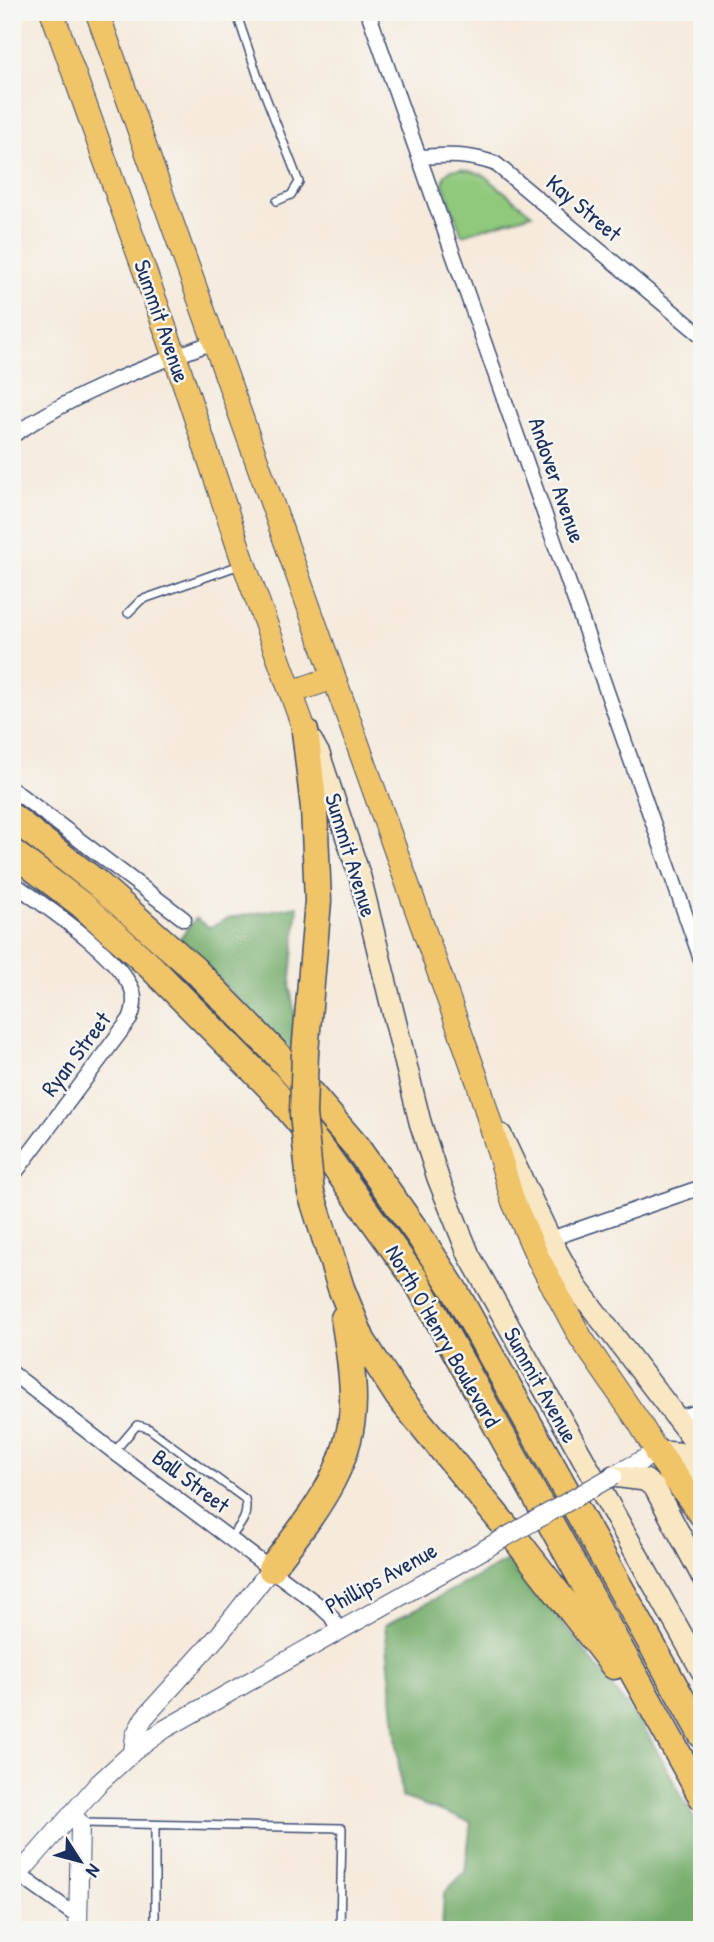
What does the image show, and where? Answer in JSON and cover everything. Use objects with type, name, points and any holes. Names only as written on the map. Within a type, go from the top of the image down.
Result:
[{"type":"highway","points":[[305,731],[315,822],[318,901],[305,1053],[303,1114],[311,1193],[341,1288],[362,1340],[398,1396],[514,1538],[666,1734]]},
{"type":"highway","name":"North O'Henry Boulevard","points":[[12,817],[97,883],[194,969],[275,1052],[355,1145],[421,1238],[455,1292],[702,1735]]},
{"type":"highway","name":"North O'Henry Boulevard","points":[[12,852],[82,905],[151,967],[270,1087],[324,1152],[416,1280],[702,1797]]},
{"type":"highway","points":[[271,1569],[332,1485],[349,1435],[353,1399],[341,1288]]},
{"type":"highway","points":[[657,1452],[702,1514]]},
{"type":"main road","name":"Summit Avenue","points":[[52,12],[175,356],[244,564],[305,731],[319,754],[360,877],[420,1122],[438,1178],[469,1255],[702,1671]]},
{"type":"main road","name":"Summit Avenue","points":[[97,12],[478,1082],[513,1201],[538,1258],[582,1338],[657,1452]]},
{"type":"main road","points":[[292,692],[332,678]]},
{"type":"main road","name":"Summit Avenue","points":[[478,1082],[550,1239],[577,1288],[700,1445]]},
{"type":"main road","points":[[657,1452],[678,1452],[702,1480]]},
{"type":"main road","points":[[613,1476],[645,1479],[655,1488],[702,1576]]},
{"type":"street","name":"Andover Avenue","points":[[368,12],[702,962]]},
{"type":"street","name":"Kay Street","points":[[421,157],[475,156],[496,164],[702,337]]},
{"type":"street","points":[[12,436],[38,418],[102,384],[214,342]]},
{"type":"street","points":[[12,789],[184,919]]},
{"type":"street","name":"Ryan Street","points":[[12,882],[110,960],[134,995],[134,1010],[130,1019],[12,1177]]},
{"type":"street","points":[[550,1239],[702,1187]]},
{"type":"street","name":"Ball Street","points":[[12,1373],[320,1606],[331,1616],[339,1630]]},
{"type":"street","points":[[677,1418],[702,1411]]},
{"type":"street","name":"Phillips Avenue","points":[[15,1876],[76,1818],[97,1784],[133,1752],[182,1718],[657,1452]]},
{"type":"street","points":[[133,1752],[135,1735],[144,1718],[218,1636],[271,1569]]},
{"type":"street","points":[[76,1818],[78,1923]]},
{"type":"street","points":[[15,1876],[78,1923]]},
{"type":"lane","points":[[236,12],[299,182],[291,195],[277,201]]},
{"type":"lane","points":[[128,613],[141,600],[244,564]]},
{"type":"lane","points":[[114,1452],[137,1425],[148,1428],[232,1489],[245,1499],[248,1510],[230,1538]]},
{"type":"lane","points":[[76,1818],[155,1825],[342,1828],[340,1930]]},
{"type":"lane","points":[[155,1825],[155,1930]]},
{"type":"green space","points":[[461,169],[482,174],[532,214],[462,235],[443,183],[450,170]]},
{"type":"green space","points":[[298,906],[290,988],[296,1019],[292,1054],[179,939],[196,918],[210,928],[228,918]]},
{"type":"green space","points":[[513,1558],[646,1731],[702,1833],[702,1930],[442,1930],[444,1893],[465,1872],[471,1822],[402,1797],[385,1625]]}]
